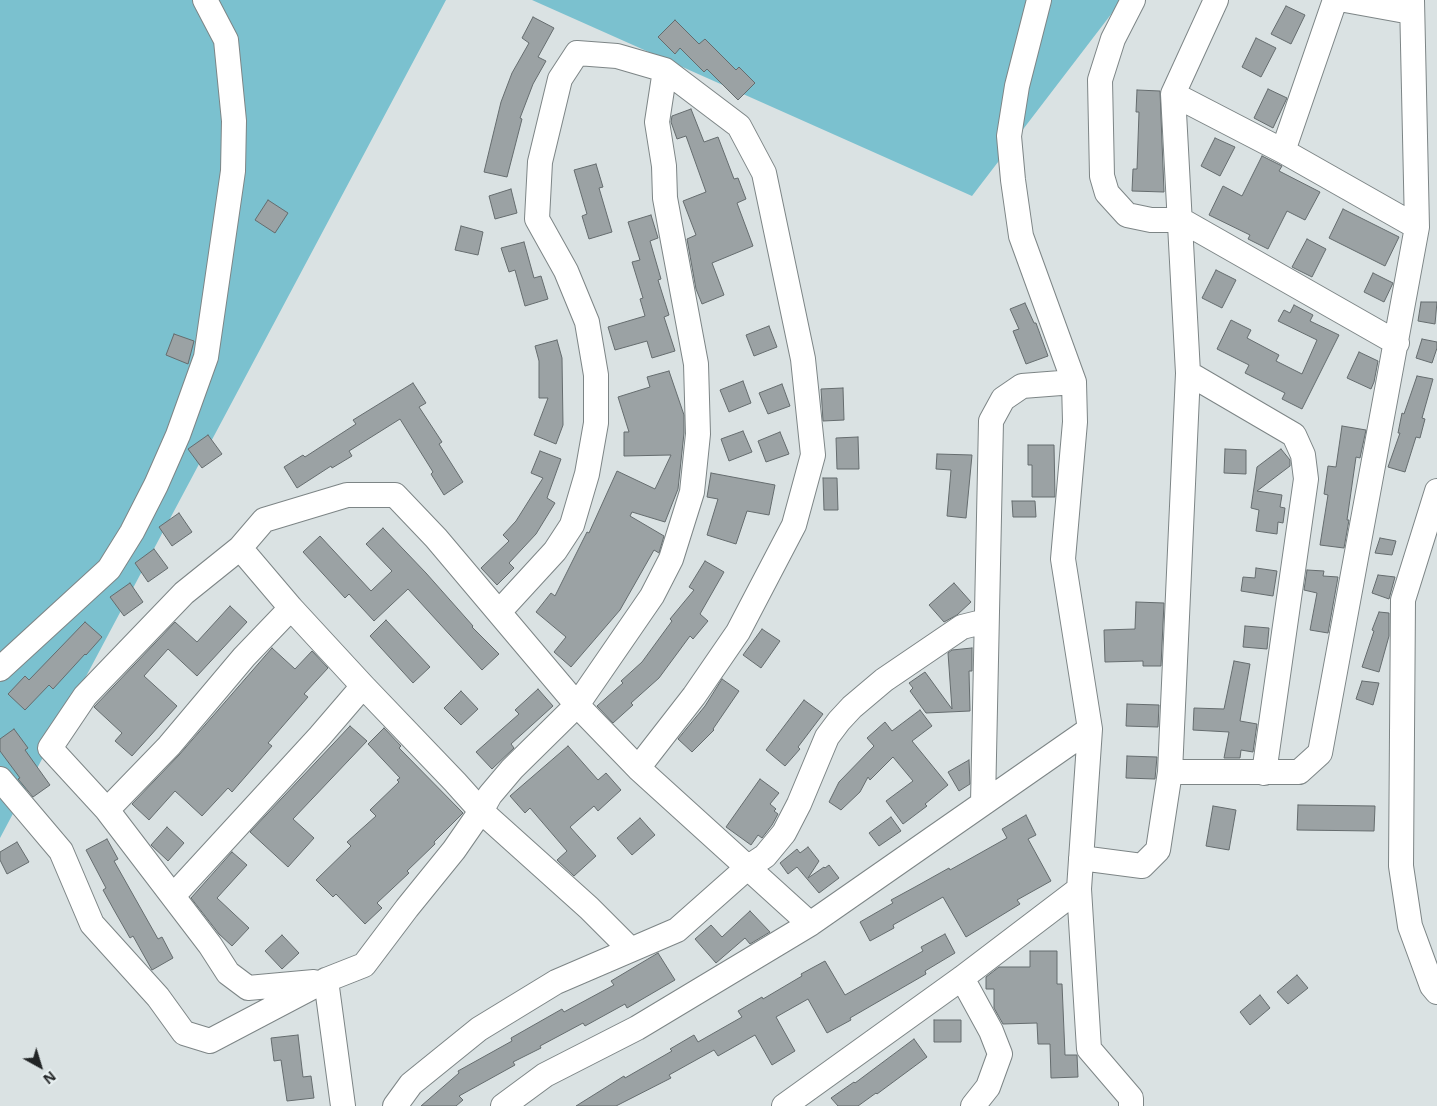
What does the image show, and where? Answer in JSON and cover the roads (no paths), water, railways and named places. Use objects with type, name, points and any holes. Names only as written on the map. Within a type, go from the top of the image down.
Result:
[{"type":"street","points":[[0,669],[109,569],[132,532],[156,485],[178,435],[206,357],[233,171],[234,121],[226,40],[206,0]]},
{"type":"street","points":[[1039,0],[1017,86],[1009,136],[1012,180],[1021,236],[1074,382],[1075,422],[1063,559],[1090,728],[1079,889],[1089,1049],[1131,1098],[1131,1106]]},
{"type":"street","points":[[1133,0],[1113,39],[1100,80],[1102,176],[1107,193],[1127,215],[1151,220],[1181,220],[1397,343]]},
{"type":"street","points":[[1081,858],[1142,866],[1158,850],[1170,772],[1188,373],[1173,94],[1216,0]]},
{"type":"street","points":[[1283,151],[1335,0]]},
{"type":"street","points":[[1170,772],[1299,772],[1320,753],[1418,227],[1411,6],[1345,0]]},
{"type":"street","points":[[499,612],[555,551],[572,525],[587,474],[596,423],[596,375],[587,322],[566,271],[537,219],[540,162],[560,79],[577,53],[617,56],[665,70],[739,126],[764,173],[803,358],[813,455],[794,525],[738,632],[694,696],[638,768]]},
{"type":"street","points":[[0,779],[61,851],[92,924],[158,997],[184,1033],[210,1041],[326,980],[364,965],[454,850],[490,795],[512,768],[577,705],[652,596],[670,559],[692,492],[698,434],[696,364],[664,198],[664,166],[658,122],[665,70]]},
{"type":"street","points":[[1173,94],[1283,151],[1418,227]]},
{"type":"street","points":[[1188,373],[1294,435],[1303,455],[1306,478],[1264,773]]},
{"type":"street","points":[[984,803],[991,421],[1003,399],[1022,386],[1074,382]]},
{"type":"street","points":[[1437,490],[1403,600],[1402,856],[1410,926],[1432,986],[1437,992]]},
{"type":"street","points":[[326,980],[248,988],[228,973],[210,945],[107,810],[50,748],[85,696],[184,593],[240,548],[264,520],[347,495],[395,495],[436,538],[577,705],[638,768],[810,924]]},
{"type":"street","points":[[240,548],[291,608],[481,811],[589,908],[630,949]]},
{"type":"street","points":[[107,810],[169,746],[244,657],[291,608]]},
{"type":"street","points":[[395,1106],[412,1084],[479,1029],[556,982],[677,930],[747,868],[765,856],[784,833],[799,804],[827,737],[838,721],[852,707],[884,680],[962,627],[986,621]]},
{"type":"street","points":[[173,896],[320,736],[363,686]]},
{"type":"street","points":[[503,1106],[545,1075],[637,1028],[810,924],[1090,728]]},
{"type":"street","points":[[784,1106],[962,978],[1079,889]]},
{"type":"street","points":[[962,978],[991,1031],[1000,1054],[988,1087],[973,1106]]},
{"type":"street","points":[[326,980],[343,1106]]}]
